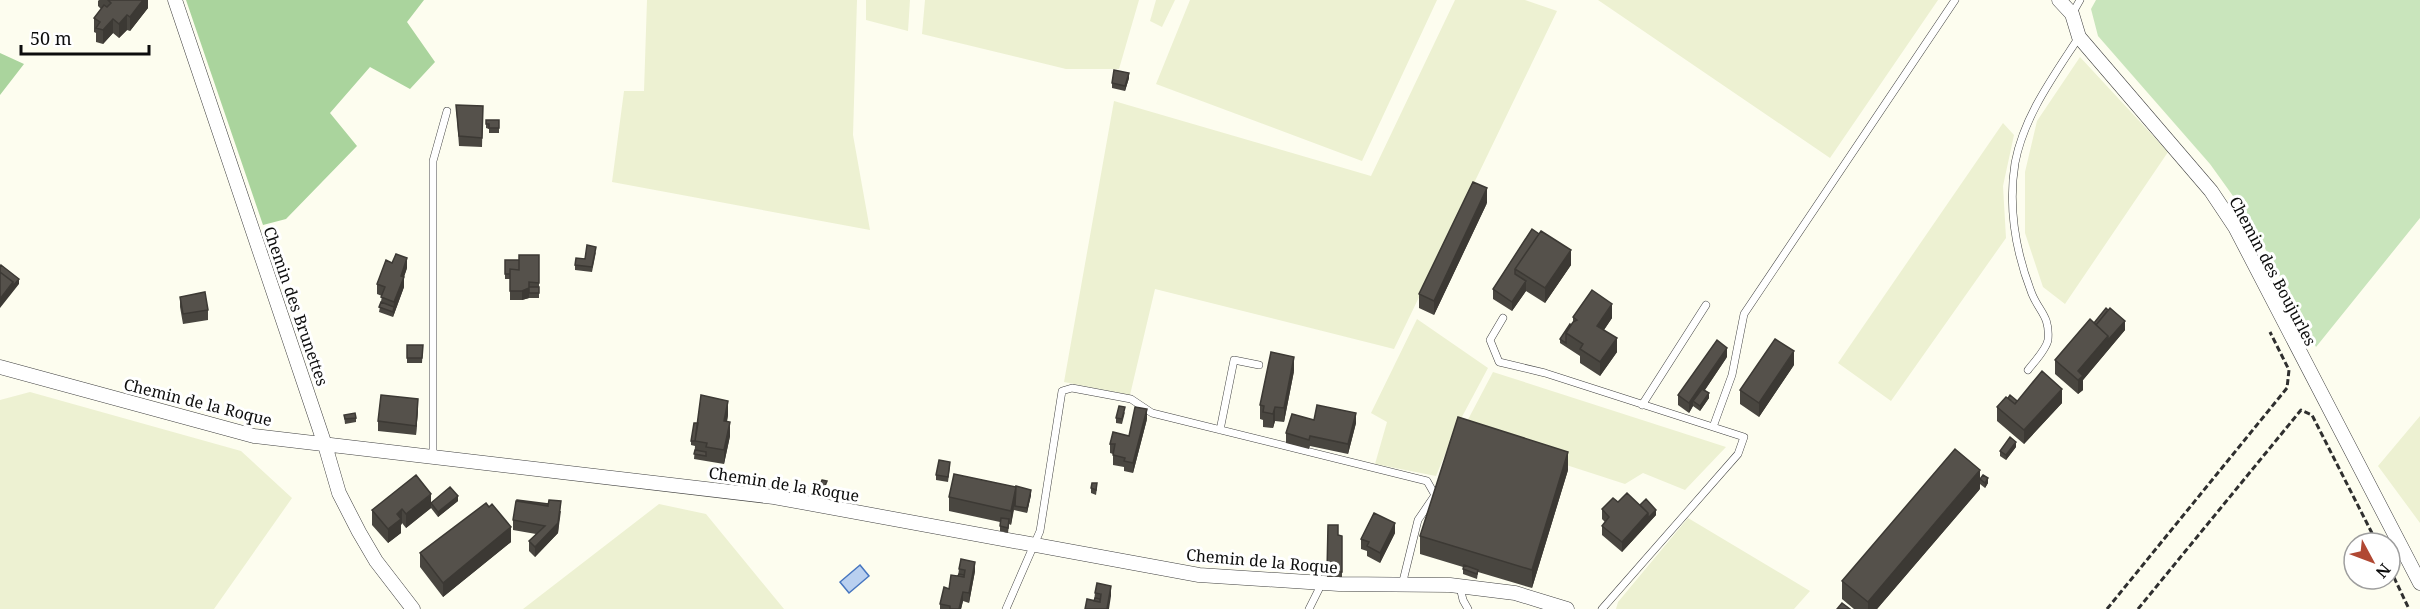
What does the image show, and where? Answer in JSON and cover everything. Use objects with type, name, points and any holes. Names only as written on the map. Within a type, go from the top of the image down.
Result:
[{"type":"street","name":"Chemin des Brunettes","points":[[175,0],[325,445],[339,493],[376,561],[412,609]]},
{"type":"street","name":"Chemin des Boujurles","points":[[2059,0],[2072,14],[2079,37],[2211,191],[2235,227],[2420,584]]},
{"type":"street","name":"Chemin de la Roque","points":[[0,367],[254,436],[774,497],[1199,575],[1322,583],[1460,587],[1515,593],[1567,609]]},
{"type":"lane","points":[[1713,427],[1732,375],[1744,314],[1955,0]]},
{"type":"lane","points":[[2072,14],[2080,0]]},
{"type":"lane","points":[[2028,370],[2048,343],[2048,319],[2033,296],[2018,251],[2013,206],[2015,165],[2025,126],[2079,37]]},
{"type":"lane","points":[[434,457],[433,161],[447,111]]},
{"type":"lane","points":[[1642,405],[1706,306]]},
{"type":"lane","points":[[1503,318],[1490,340],[1499,362],[1744,437],[1738,454],[1602,609]]},
{"type":"lane","points":[[1220,430],[1234,360],[1259,365]]},
{"type":"lane","points":[[1006,609],[1040,531],[1062,391],[1072,388],[1131,399],[1152,414],[1427,481],[1435,495],[1418,520],[1402,585]]},
{"type":"lane","points":[[1309,609],[1322,583]]},
{"type":"lane","points":[[1460,587],[1468,609]]},
{"type":"path","points":[[2107,609],[2287,388],[2289,370],[2269,328]]},
{"type":"path","points":[[2138,609],[2301,410],[2312,415],[2371,531]]},
{"type":"path","points":[[2400,591],[2409,609]]},
{"type":"green space","points":[[186,0],[424,0],[407,22],[435,62],[410,89],[370,67],[330,113],[357,146],[286,219],[263,225]]},
{"type":"green space","points":[[647,0],[857,0],[853,135],[870,230],[612,182],[624,91],[644,91]]},
{"type":"green space","points":[[866,0],[910,0],[908,31],[866,20]]},
{"type":"green space","points":[[925,0],[1139,0],[1119,69],[1066,69],[922,34]]},
{"type":"green space","points":[[1156,0],[1175,0],[1162,27],[1150,21]]},
{"type":"green space","points":[[1190,0],[1437,0],[1362,161],[1156,84]]},
{"type":"green space","points":[[1455,0],[1525,0],[1557,11],[1394,349],[1155,289],[1130,395],[1064,382],[1114,101],[1371,176]]},
{"type":"green space","points":[[1598,0],[1938,0],[1830,158]]},
{"type":"green space","points":[[2096,0],[2420,0],[2420,218],[2316,347],[2251,221],[2210,164],[2098,36],[2091,9]]},
{"type":"green space","points":[[0,53],[24,64],[0,95]]},
{"type":"green space","points":[[2080,57],[2168,152],[2065,304],[2043,287],[2025,233],[2025,172],[2037,121]]},
{"type":"green space","points":[[2003,123],[2014,135],[2003,186],[2006,238],[1891,401],[1838,363]]},
{"type":"green space","points":[[1417,319],[1488,368],[1456,428],[1436,476],[1375,464],[1387,422],[1371,413]]},
{"type":"green space","points":[[1493,372],[1726,447],[1685,490],[1643,473],[1625,484],[1462,431]]},
{"type":"green space","points":[[30,392],[241,451],[292,498],[214,609],[0,609],[0,400]]},
{"type":"green space","points":[[2420,416],[2420,523],[2378,466]]},
{"type":"green space","points":[[659,504],[706,514],[784,609],[523,609]]},
{"type":"green space","points":[[1688,518],[1810,591],[1794,609],[1616,609],[1618,602]]},
{"type":"water","points":[[860,565],[869,576],[849,593],[840,582]]},
{"type":"building","points":[[108,0],[143,0],[130,17],[127,15],[119,24],[113,19],[103,30],[96,28],[100,22],[94,18],[104,5],[107,7],[111,3]]},
{"type":"building","points":[[1114,70],[1129,73],[1125,86],[1112,83]]},
{"type":"building","points":[[456,105],[483,106],[482,138],[459,136]]},
{"type":"building","points":[[486,120],[499,120],[499,128],[489,128]]},
{"type":"building","points":[[1473,182],[1487,188],[1434,301],[1419,294]]},
{"type":"building","points":[[1532,229],[1539,234],[1515,269],[1515,274],[1526,281],[1512,302],[1493,289]]},
{"type":"building","points":[[1541,231],[1571,250],[1545,288],[1515,269]]},
{"type":"building","points":[[587,245],[596,247],[592,267],[575,265],[576,258],[585,259]]},
{"type":"building","points":[[396,254],[407,258],[401,276],[404,277],[394,302],[381,297],[385,287],[377,284],[386,260],[392,263]]},
{"type":"building","points":[[519,255],[539,255],[539,283],[529,282],[529,288],[522,291],[510,291],[510,269],[519,270]]},
{"type":"building","points":[[505,260],[519,260],[519,270],[510,269],[510,274],[505,274]]},
{"type":"building","points":[[1,265],[19,279],[13,286],[13,282],[0,272]]},
{"type":"building","points":[[0,272],[13,282],[0,299]]},
{"type":"building","points":[[529,287],[539,287],[539,293],[529,293]]},
{"type":"building","points":[[1592,290],[1612,304],[1597,326],[1617,338],[1600,362],[1580,349],[1583,344],[1566,333],[1577,320],[1573,317]]},
{"type":"building","points":[[205,292],[208,310],[183,314],[180,297]]},
{"type":"building","points":[[381,302],[394,307],[393,312],[379,307]]},
{"type":"building","points":[[2106,308],[2108,310],[2096,325],[2094,323]]},
{"type":"building","points":[[2110,308],[2125,321],[2108,340],[2108,336],[2096,325]]},
{"type":"building","points":[[2090,319],[2108,336],[2078,371],[2083,376],[2078,380],[2055,360]]},
{"type":"building","points":[[1570,324],[1566,333],[1566,343],[1560,339]]},
{"type":"building","points":[[1775,339],[1794,351],[1759,403],[1740,390]]},
{"type":"building","points":[[1717,340],[1727,348],[1689,403],[1678,395]]},
{"type":"building","points":[[407,345],[423,345],[422,358],[407,358]]},
{"type":"building","points":[[1271,352],[1294,357],[1284,408],[1275,407],[1273,414],[1263,412],[1264,406],[1260,405]]},
{"type":"building","points":[[2042,371],[2062,389],[2024,430],[1997,407],[2006,397],[2015,404]]},
{"type":"building","points":[[1702,389],[1709,393],[1700,406],[1693,401]]},
{"type":"building","points":[[381,395],[418,399],[416,426],[378,421]]},
{"type":"building","points":[[701,395],[728,401],[724,421],[730,422],[724,450],[706,447],[707,443],[695,441]]},
{"type":"building","points":[[2010,395],[2017,401],[2015,404],[2008,398]]},
{"type":"building","points":[[1317,405],[1356,413],[1348,444],[1310,436],[1309,440],[1286,433],[1292,414],[1314,420]]},
{"type":"building","points":[[1119,406],[1125,407],[1122,419],[1116,418]]},
{"type":"building","points":[[1135,407],[1147,409],[1133,463],[1113,455],[1115,444],[1110,444],[1113,432],[1129,436]]},
{"type":"building","points":[[355,413],[356,418],[345,419],[344,415]]},
{"type":"building","points":[[1458,417],[1568,452],[1532,570],[1420,536]]},
{"type":"building","points":[[694,423],[698,423],[695,441],[691,441]]},
{"type":"building","points":[[2010,437],[2016,442],[2006,455],[2000,451]]},
{"type":"building","points":[[1955,449],[1980,470],[1868,602],[1842,581]]},
{"type":"building","points":[[695,450],[706,452],[706,456],[694,454]]},
{"type":"building","points":[[939,460],[950,462],[948,477],[936,475]]},
{"type":"building","points":[[954,474],[1016,487],[1011,511],[949,497]]},
{"type":"building","points":[[416,475],[431,494],[406,514],[402,509],[397,514],[401,519],[388,529],[372,510]]},
{"type":"building","points":[[1983,475],[1988,478],[1985,483],[1980,479]]},
{"type":"building","points":[[822,480],[827,481],[825,486],[820,485]]},
{"type":"building","points":[[1092,483],[1097,483],[1096,490],[1091,488]]},
{"type":"building","points":[[1016,486],[1031,490],[1027,508],[1015,506]]},
{"type":"building","points":[[450,487],[458,496],[438,512],[431,503]]},
{"type":"building","points":[[1627,493],[1648,513],[1622,542],[1602,526],[1609,517],[1602,509],[1613,498],[1618,502]]},
{"type":"building","points":[[1646,499],[1656,510],[1648,518],[1648,513],[1640,505]]},
{"type":"building","points":[[549,500],[561,501],[558,523],[535,547],[529,541],[545,526],[513,520],[516,501],[548,506]]},
{"type":"building","points":[[517,501],[548,504],[548,506]]},
{"type":"building","points":[[486,503],[489,507],[492,504],[511,527],[443,583],[420,553]]},
{"type":"building","points":[[1374,513],[1395,523],[1380,553],[1367,546],[1369,542],[1361,539]]},
{"type":"building","points":[[1001,518],[1009,519],[1008,528],[1000,526]]},
{"type":"building","points":[[1328,525],[1338,525],[1338,535],[1342,536],[1342,572],[1327,572]]},
{"type":"building","points":[[961,559],[975,562],[969,593],[963,592],[959,609],[950,609],[950,606],[940,604],[944,587],[949,589],[951,575],[964,577],[965,570],[959,569]]},
{"type":"building","points":[[1464,565],[1478,570],[1477,574],[1463,569]]},
{"type":"building","points":[[1097,583],[1111,586],[1107,609],[1085,609],[1087,599],[1100,602],[1101,594],[1095,593]]},
{"type":"building","points":[[1842,603],[1850,609],[1837,609]]}]
